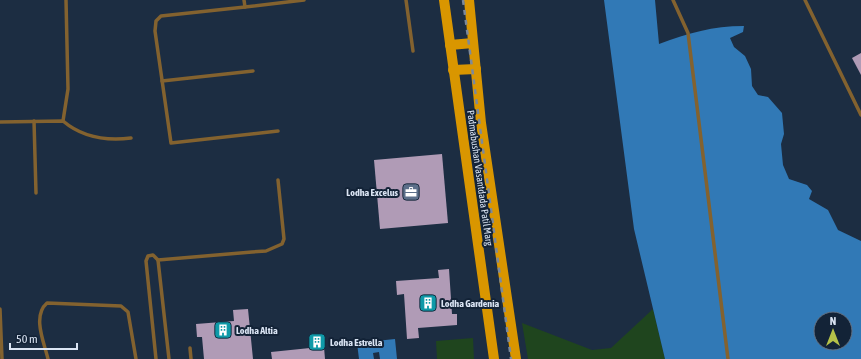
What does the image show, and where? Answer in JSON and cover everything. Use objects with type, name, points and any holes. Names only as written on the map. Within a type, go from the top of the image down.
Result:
[{"type":"main road","name":"Padmabushan Vasantdada Patil Marg","points":[[444,0],[494,359]]},
{"type":"main road","name":"Padmabushan Vasantdada Patil Marg","points":[[469,0],[482,123],[516,359]]},
{"type":"main road","points":[[450,45],[473,43]]},
{"type":"main road","points":[[453,70],[476,69]]},
{"type":"lane","points":[[64,121],[68,89],[66,0]]},
{"type":"lane","points":[[244,0],[245,7]]},
{"type":"lane","points":[[278,131],[171,143],[155,31],[156,21],[161,16],[304,0]]},
{"type":"lane","points":[[406,0],[413,51]]},
{"type":"lane","points":[[673,0],[688,34],[728,359]]},
{"type":"lane","points":[[805,0],[861,115]]},
{"type":"lane","points":[[162,81],[253,71]]},
{"type":"lane","points":[[34,121],[36,193]]},
{"type":"lane","points":[[0,122],[64,121],[73,129],[87,135],[110,140],[131,138]]},
{"type":"lane","points":[[158,260],[259,252],[282,244],[284,239],[278,180]]},
{"type":"lane","points":[[156,359],[146,261],[148,256],[153,255],[158,260],[168,359]]},
{"type":"lane","points":[[48,359],[39,318],[41,308],[47,303],[120,306],[128,312],[136,359]]},
{"type":"lane","points":[[0,309],[2,359]]},
{"type":"lane","points":[[190,348],[191,359]]},
{"type":"green space","points":[[653,309],[665,359],[528,359],[522,323],[592,350],[611,348]]},
{"type":"green space","points":[[473,338],[474,359],[437,359],[436,341]]},
{"type":"water","points":[[604,0],[655,0],[659,44],[701,31],[721,27],[744,26],[743,32],[730,38],[734,47],[745,56],[751,69],[752,86],[758,95],[768,97],[782,113],[784,134],[781,144],[783,165],[789,179],[807,185],[812,191],[809,199],[828,210],[838,230],[861,241],[861,359],[665,359],[634,229]]},
{"type":"water","points":[[395,339],[397,359],[380,359],[379,352],[373,353],[374,359],[359,359],[357,343]]},
{"type":"building","points":[[861,53],[861,75],[852,58]]},
{"type":"building","name":"Lodha Excelus","points":[[442,154],[448,223],[380,229],[374,160]]},
{"type":"building","name":"Lodha Gardenia","points":[[449,269],[452,314],[457,314],[457,325],[418,328],[419,338],[407,339],[404,294],[397,295],[396,281],[439,278],[438,270]]},
{"type":"building","name":"Lodha Altia","points":[[248,309],[253,359],[204,359],[202,337],[197,337],[196,324],[234,321],[233,310]]},
{"type":"building","name":"Lodha Estrella","points":[[323,335],[325,359],[272,359],[271,352],[310,348],[309,336]]},
{"type":"railway","points":[[463,0],[511,359]]},
{"type":"place","name":"Lodha Excelus","points":[[411,192]]},
{"type":"place","name":"Lodha Gardenia","points":[[428,303]]},
{"type":"place","name":"Lodha Altia","points":[[223,330]]},
{"type":"place","name":"Lodha Estrella","points":[[317,342]]}]
